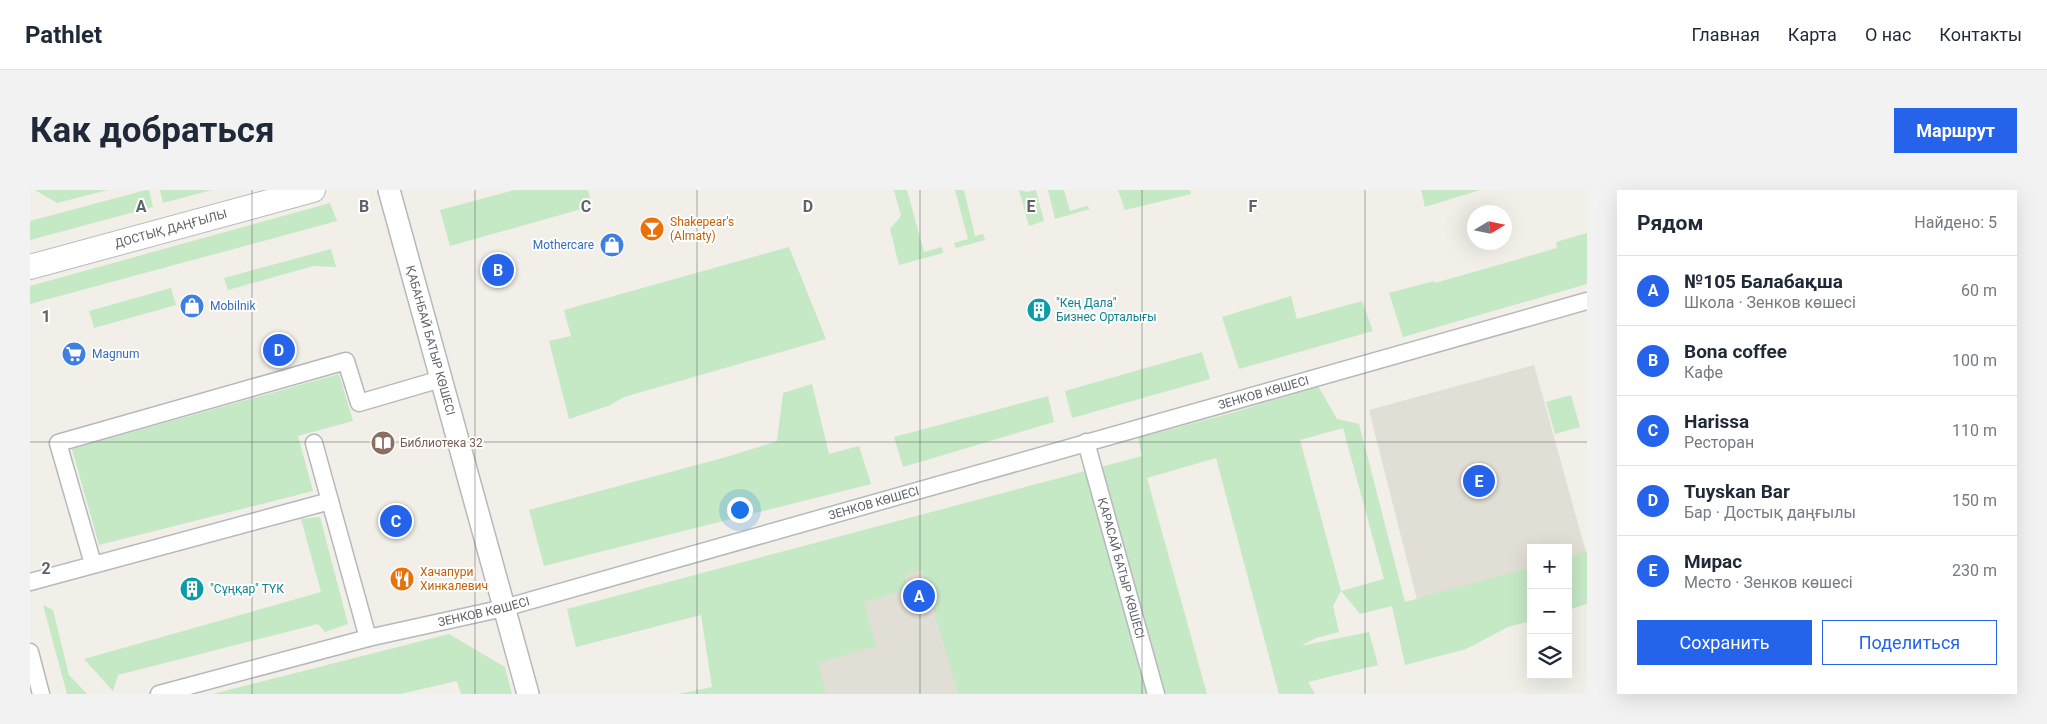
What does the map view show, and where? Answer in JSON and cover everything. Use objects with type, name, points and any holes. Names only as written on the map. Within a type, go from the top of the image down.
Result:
[{"type":"main road","name":"ДОСТЫҚ ДАҢҒЫЛЫ","points":[[30,267],[313,190]]},
{"type":"street","name":"ҚАБАНБАЙ БАТЫР КӨШЕСІ","points":[[389,190],[528,694]]},
{"type":"street","name":"ЗЕНКОВ КӨШЕСІ","points":[[159,694],[368,638],[504,608],[1587,301]]},
{"type":"street","points":[[93,564],[58,443],[346,361],[359,403],[440,380]]},
{"type":"street","name":"ҚАРАСАЙ БАТЫР КӨШЕСІ","points":[[1086,442],[1156,694]]},
{"type":"street","points":[[314,443],[368,638]]},
{"type":"street","points":[[30,582],[330,501]]},
{"type":"street","points":[[30,652],[41,694]]},
{"type":"shaded area","points":[[1534,365],[1587,556],[1572,594],[1572,544],[1527,544],[1527,615],[1428,643],[1369,410]]},
{"type":"shaded area","points":[[1038,494],[1094,694],[799,694],[763,566]]},
{"type":"green space","points":[[35,190],[108,190],[57,203]]},
{"type":"green space","points":[[149,190],[153,207],[30,240],[30,221]]},
{"type":"green space","points":[[160,190],[212,190],[163,203]]},
{"type":"green space","points":[[515,190],[588,190],[592,206],[450,246],[440,210]]},
{"type":"green space","points":[[894,190],[907,190],[924,252],[942,247],[943,253],[899,265],[890,229],[901,216]]},
{"type":"green space","points":[[955,190],[964,190],[975,236],[983,234],[985,240],[956,248],[954,243],[968,239]]},
{"type":"green space","points":[[1019,190],[1027,192],[1036,190],[1044,221],[1029,226]]},
{"type":"green space","points":[[1048,190],[1064,190],[1070,211],[1087,206],[1090,209],[1055,219]]},
{"type":"green space","points":[[1118,190],[1190,190],[1191,194],[1125,210]]},
{"type":"green space","points":[[1421,190],[1480,190],[1425,207]]},
{"type":"green space","points":[[330,203],[337,221],[30,304],[30,286]]},
{"type":"green space","points":[[1587,233],[1587,284],[1403,337],[1389,293],[1434,281],[1435,283],[1557,248],[1556,242]]},
{"type":"green space","points":[[789,247],[826,339],[624,397],[608,406],[569,419],[549,341],[571,336],[564,310]]},
{"type":"green space","points":[[331,249],[336,267],[313,266],[228,290],[224,278]]},
{"type":"green space","points":[[171,288],[176,305],[94,328],[89,311]]},
{"type":"green space","points":[[1291,296],[1297,319],[1362,301],[1373,331],[1239,369],[1222,317]]},
{"type":"green space","points":[[1202,352],[1210,379],[1072,418],[1065,391]]},
{"type":"green space","points":[[339,374],[353,421],[298,436],[313,491],[99,545],[72,449]]},
{"type":"green space","points":[[812,384],[829,454],[859,446],[871,484],[544,566],[529,510],[730,456],[777,441],[783,393]]},
{"type":"green space","points":[[1318,386],[1337,419],[1359,424],[1405,602],[1527,568],[1527,622],[1508,627],[1466,649],[1405,665],[1392,606],[1360,614],[1341,591],[1333,606],[1339,632],[1316,638],[1301,646],[1369,632],[1378,665],[1308,682],[1315,694],[1279,694],[1216,458],[1147,478],[1207,694],[958,694],[922,570],[904,575],[909,589],[864,602],[876,646],[818,663],[826,694],[679,694],[712,687],[701,615],[576,647],[567,609],[1142,456],[1138,438],[1235,412]],"holes":[[[1343,428],[1384,579],[1341,591],[1300,440]]]},
{"type":"green space","points":[[1571,395],[1580,427],[1555,434],[1546,402]]},
{"type":"green space","points":[[1048,396],[1054,422],[903,467],[894,437]]},
{"type":"green space","points":[[320,517],[348,624],[325,632],[318,624],[118,675],[113,691],[84,659],[321,592],[301,519]]},
{"type":"green space","points":[[1587,551],[1587,604],[1572,609],[1572,589],[1572,556]]},
{"type":"green space","points":[[43,605],[53,610],[69,675],[87,694],[67,694]]},
{"type":"green space","points":[[449,634],[505,667],[512,694],[461,694],[457,681],[400,694],[213,694]]},
{"type":"place","name":"Shakepear's (Almaty)","points":[[652,229]]},
{"type":"place","name":"Mothercare","points":[[612,245]]},
{"type":"place","name":"Bona coffee","points":[[498,270]]},
{"type":"place","name":"Mobilnik","points":[[192,306]]},
{"type":"place","name":"\"Кең Дала\" Бизнес Орталығы","points":[[1039,310]]},
{"type":"place","name":"Tuyskan Bar","points":[[279,350]]},
{"type":"place","name":"Magnum","points":[[74,354]]},
{"type":"place","name":"Библиотека 32","points":[[383,443]]},
{"type":"place","name":"Мирас","points":[[1479,481]]},
{"type":"place","name":"Harissa","points":[[396,521]]},
{"type":"place","name":"Хачапури Хинкалевич","points":[[402,579]]},
{"type":"place","name":"\"Сұңқар\" ТҮК","points":[[192,589]]},
{"type":"place","name":"№105 Балабақша","points":[[919,596]]}]
